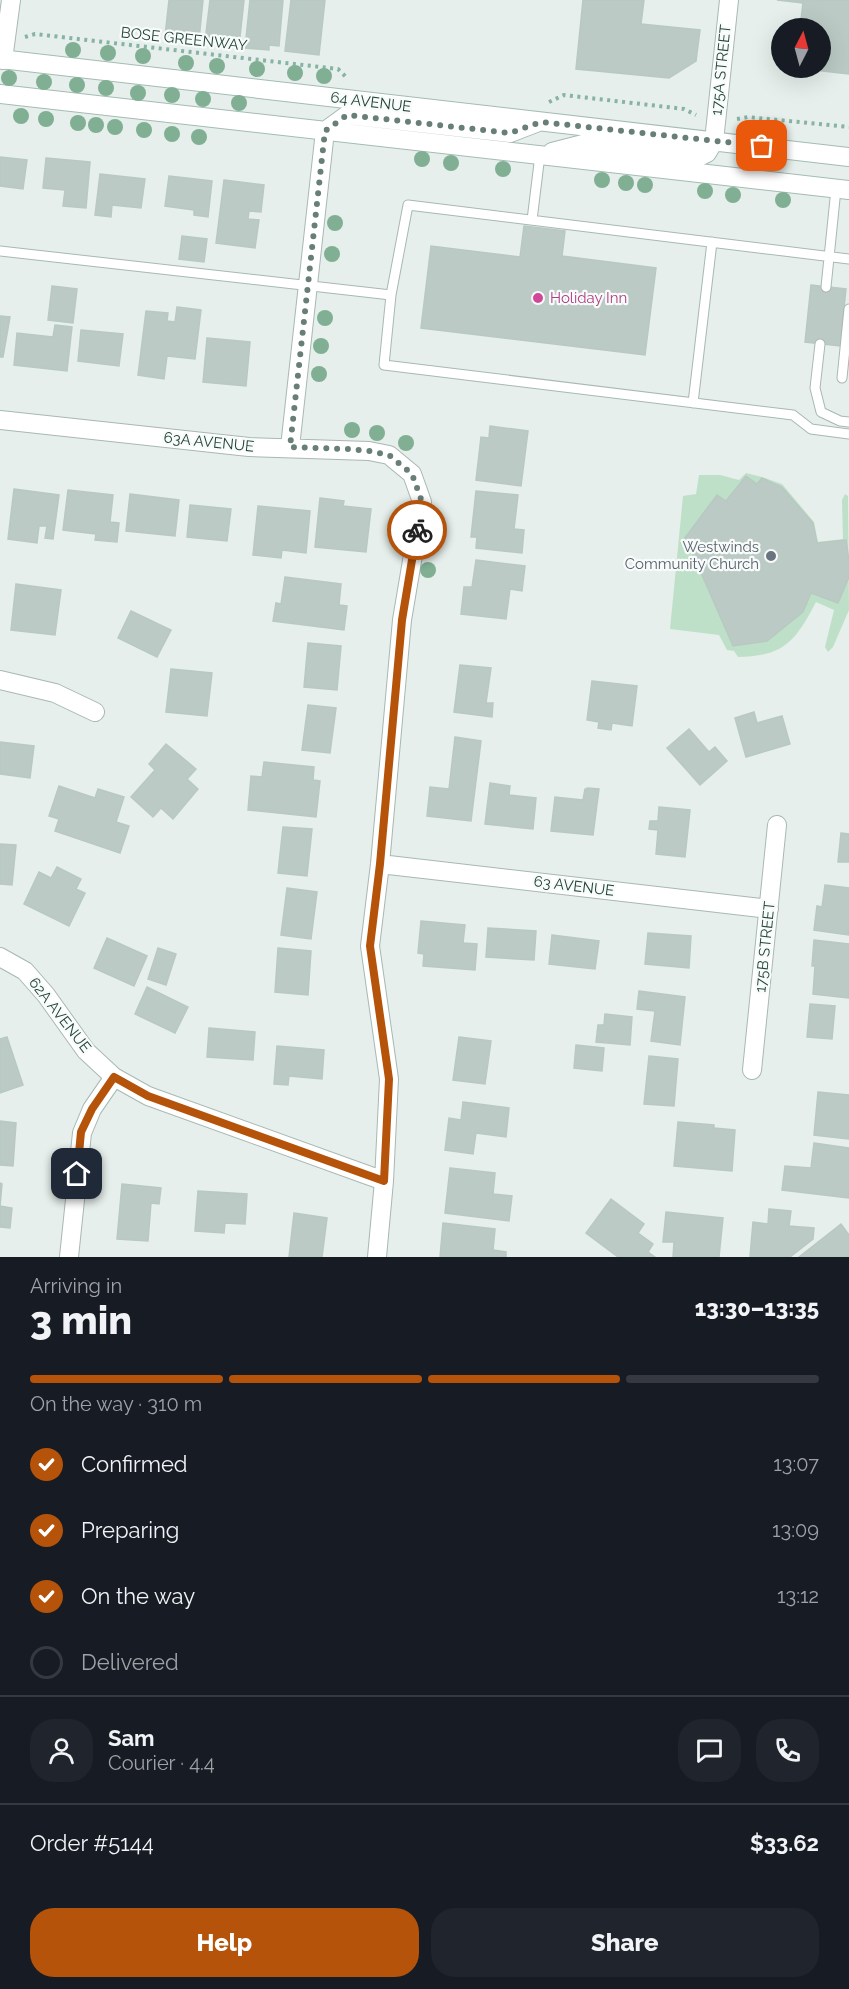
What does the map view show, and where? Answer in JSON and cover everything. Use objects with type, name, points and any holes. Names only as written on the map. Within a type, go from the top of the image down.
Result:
[{"type":"street","points":[[2,60],[11,0]]},
{"type":"street","name":"175A STREET","points":[[714,141],[729,0]]},
{"type":"street","name":"64 AVENUE","points":[[2,60],[849,157]]},
{"type":"street","points":[[0,94],[842,189]]},
{"type":"street","points":[[290,447],[325,131],[347,115],[510,133],[541,122]]},
{"type":"street","points":[[540,155],[587,143],[701,156],[707,153],[714,141]]},
{"type":"street","name":"63A AVENUE","points":[[0,420],[249,447],[369,451],[389,455],[412,474],[422,502],[402,620],[380,864]]},
{"type":"street","points":[[0,680],[55,693],[95,712]]},
{"type":"street","name":"175B STREET","points":[[752,1070],[777,825]]},
{"type":"street","points":[[377,1257],[384,1181],[389,1079],[370,946],[380,864]]},
{"type":"street","name":"63 AVENUE","points":[[380,864],[768,909]]},
{"type":"street","name":"62A AVENUE","points":[[0,957],[25,971],[46,995],[86,1051],[114,1077],[148,1096],[384,1181]]},
{"type":"street","points":[[69,1257],[81,1132],[92,1109],[114,1077]]},
{"type":"lane","points":[[532,220],[540,155]]},
{"type":"lane","points":[[826,287],[829,256],[842,189]]},
{"type":"lane","points":[[849,259],[408,206],[392,295],[384,365],[793,415],[811,429],[849,434]]},
{"type":"lane","points":[[693,403],[712,242]]},
{"type":"lane","points":[[0,251],[392,295]]},
{"type":"lane","points":[[842,378],[849,309]]},
{"type":"lane","points":[[820,344],[815,388],[821,412],[840,421],[849,422]]},
{"type":"path","name":"BOSE GREENWAY","points":[[28,37],[34,34],[338,69]]},
{"type":"path","points":[[564,95],[684,109],[695,115]]},
{"type":"path","points":[[735,119],[748,117],[849,127]]},
{"type":"green space","name":"Westwinds Community Church","points":[[746,473],[782,484],[814,522],[818,542],[843,539],[842,500],[845,494],[848,496],[849,610],[833,647],[828,652],[825,647],[834,610],[816,602],[794,637],[777,650],[767,654],[738,657],[734,651],[727,650],[719,635],[670,629],[683,496],[696,494],[699,475],[720,475],[739,480]]},
{"type":"building","points":[[169,0],[203,0],[199,40],[165,36]]},
{"type":"building","points":[[210,0],[244,0],[240,37],[228,35],[227,43],[205,41]]},
{"type":"building","points":[[250,0],[283,0],[279,46],[269,45],[269,50],[245,48]]},
{"type":"building","points":[[291,0],[325,0],[319,55],[285,51]]},
{"type":"building","points":[[583,0],[644,0],[641,24],[700,30],[696,61],[669,78],[576,69]]},
{"type":"building","points":[[777,0],[849,0],[849,74],[831,72],[831,18],[801,18],[803,3]]},
{"type":"building","points":[[0,157],[27,160],[23,189],[0,186]]},
{"type":"building","points":[[46,158],[90,162],[86,208],[63,206],[65,190],[43,188]]},
{"type":"building","points":[[100,174],[145,179],[141,208],[112,205],[111,217],[95,215]]},
{"type":"building","points":[[169,176],[212,181],[208,217],[194,215],[194,210],[165,206]]},
{"type":"building","points":[[224,180],[264,185],[261,212],[249,211],[248,219],[259,220],[255,248],[216,243]]},
{"type":"building","name":"Holiday Inn","points":[[524,226],[565,231],[562,256],[656,268],[645,355],[421,328],[431,246],[520,257]]},
{"type":"building","points":[[182,236],[207,239],[204,262],[179,259]]},
{"type":"building","points":[[811,285],[846,289],[840,346],[805,342]]},
{"type":"building","points":[[52,286],[77,289],[73,323],[48,320]]},
{"type":"building","points":[[177,307],[201,310],[195,359],[167,356],[164,379],[138,375],[146,311],[168,313],[167,321],[175,322]]},
{"type":"building","points":[[0,316],[10,317],[3,357],[0,357]]},
{"type":"building","points":[[55,325],[72,327],[67,371],[14,365],[17,333],[53,337]]},
{"type":"building","points":[[81,330],[123,334],[119,366],[78,361]]},
{"type":"building","points":[[207,338],[250,342],[246,386],[203,382]]},
{"type":"building","points":[[490,426],[528,431],[521,486],[476,480],[481,437],[489,438]]},
{"type":"building","name":"Westwinds Community Church","points":[[746,476],[757,484],[762,478],[782,487],[813,523],[817,543],[846,540],[849,577],[838,603],[811,593],[803,612],[767,641],[733,646],[691,550],[681,543],[717,495],[726,501]]},
{"type":"building","points":[[14,489],[59,495],[53,539],[45,538],[47,526],[39,526],[37,543],[8,539]]},
{"type":"building","points":[[68,490],[113,495],[110,522],[119,523],[117,542],[95,540],[96,534],[63,530]]},
{"type":"building","points":[[476,491],[518,495],[514,529],[524,530],[522,553],[476,548],[477,537],[471,537]]},
{"type":"building","points":[[130,494],[179,500],[175,536],[126,531]]},
{"type":"building","points":[[320,498],[344,501],[343,506],[371,509],[366,552],[315,547]]},
{"type":"building","points":[[190,505],[231,509],[227,541],[187,537]]},
{"type":"building","points":[[258,506],[310,511],[306,553],[282,550],[281,558],[253,555]]},
{"type":"building","points":[[476,560],[525,566],[522,591],[510,589],[506,619],[461,614],[464,587],[472,587]]},
{"type":"building","points":[[285,577],[341,584],[339,605],[347,606],[344,630],[273,621],[276,603],[281,604]]},
{"type":"building","points":[[16,584],[61,590],[55,635],[11,630]]},
{"type":"building","points":[[131,611],[171,630],[157,657],[118,638]]},
{"type":"building","points":[[308,643],[341,646],[337,690],[304,687]]},
{"type":"building","points":[[460,665],[491,668],[486,703],[493,703],[492,717],[454,712]]},
{"type":"building","points":[[171,669],[212,673],[207,716],[166,712]]},
{"type":"building","points":[[592,681],[637,686],[632,726],[612,723],[611,730],[598,728],[599,722],[587,720]]},
{"type":"building","points":[[308,705],[336,708],[330,753],[302,750]]},
{"type":"building","points":[[754,712],[757,723],[782,716],[790,744],[746,757],[735,718]]},
{"type":"building","points":[[689,729],[709,752],[715,747],[727,761],[700,785],[667,748]]},
{"type":"building","points":[[455,737],[481,741],[471,821],[427,816],[430,787],[449,789]]},
{"type":"building","points":[[0,742],[34,746],[30,778],[0,774]]},
{"type":"building","points":[[166,744],[196,769],[187,779],[198,789],[173,819],[161,808],[153,817],[131,797],[155,770],[149,764]]},
{"type":"building","points":[[264,762],[314,767],[313,780],[320,781],[316,817],[248,810],[251,776],[262,777]]},
{"type":"building","points":[[490,783],[510,786],[509,795],[536,798],[533,829],[485,824]]},
{"type":"building","points":[[59,786],[95,798],[98,789],[124,797],[116,822],[129,826],[120,853],[55,831],[59,819],[49,816]]},
{"type":"building","points":[[587,788],[599,789],[593,835],[551,831],[555,797],[583,800]]},
{"type":"building","points":[[659,807],[690,810],[685,857],[656,854],[658,830],[649,829],[650,821],[658,821]]},
{"type":"building","points":[[283,827],[312,829],[307,876],[278,873]]},
{"type":"building","points":[[841,833],[849,834],[849,862],[838,862]]},
{"type":"building","points":[[0,844],[16,845],[12,885],[0,884]]},
{"type":"building","points":[[57,867],[81,879],[76,889],[85,893],[69,926],[24,904],[39,872],[51,878]]},
{"type":"building","points":[[825,885],[849,888],[849,935],[814,930],[817,906],[822,907]]},
{"type":"building","points":[[287,888],[317,892],[311,939],[281,935]]},
{"type":"building","points":[[421,921],[465,925],[463,943],[477,944],[475,970],[423,966],[424,954],[418,953]]},
{"type":"building","points":[[488,928],[536,931],[534,960],[486,957]]},
{"type":"building","points":[[648,933],[691,936],[689,968],[645,964]]},
{"type":"building","points":[[552,935],[599,941],[595,969],[549,964]]},
{"type":"building","points":[[107,938],[147,956],[134,986],[94,968]]},
{"type":"building","points":[[814,940],[849,944],[849,998],[813,994]]},
{"type":"building","points":[[158,948],[176,954],[166,985],[148,979]]},
{"type":"building","points":[[278,948],[311,951],[308,995],[275,992]]},
{"type":"building","points":[[147,987],[188,1007],[175,1033],[135,1014]]},
{"type":"building","points":[[639,991],[685,997],[680,1045],[651,1041],[655,1011],[637,1009]]},
{"type":"building","points":[[810,1004],[835,1006],[832,1039],[807,1037]]},
{"type":"building","points":[[605,1014],[632,1017],[630,1045],[596,1042],[598,1025],[604,1025]]},
{"type":"building","points":[[209,1028],[255,1032],[253,1060],[207,1057]]},
{"type":"building","points":[[7,1037],[23,1085],[0,1093],[0,1039]]},
{"type":"building","points":[[459,1037],[491,1041],[485,1084],[453,1080]]},
{"type":"building","points":[[576,1045],[604,1048],[602,1071],[574,1068]]},
{"type":"building","points":[[277,1046],[324,1050],[322,1079],[289,1076],[288,1085],[274,1084]]},
{"type":"building","points":[[649,1056],[678,1059],[674,1106],[644,1104]]},
{"type":"building","points":[[818,1092],[849,1095],[849,1139],[814,1135]]},
{"type":"building","points":[[463,1102],[509,1108],[506,1137],[476,1133],[473,1154],[445,1150],[449,1118],[461,1120]]},
{"type":"building","points":[[0,1121],[16,1123],[13,1166],[0,1165]]},
{"type":"building","points":[[678,1122],[714,1125],[714,1128],[735,1130],[732,1171],[674,1166]]},
{"type":"building","points":[[814,1143],[849,1148],[849,1198],[782,1190],[785,1166],[811,1168]]},
{"type":"building","points":[[450,1168],[495,1173],[493,1194],[512,1196],[509,1221],[445,1213]]},
{"type":"building","points":[[0,1183],[2,1184],[0,1206]]},
{"type":"building","points":[[122,1184],[161,1188],[159,1204],[151,1203],[148,1241],[117,1239]]},
{"type":"building","points":[[198,1191],[247,1194],[245,1224],[225,1223],[224,1233],[195,1231]]},
{"type":"building","points":[[611,1199],[644,1224],[638,1233],[653,1244],[648,1252],[655,1257],[618,1257],[586,1233]]},
{"type":"building","points":[[0,1206],[12,1208],[10,1228],[0,1227]]},
{"type":"building","points":[[769,1209],[791,1211],[789,1226],[814,1228],[813,1239],[790,1257],[750,1257],[753,1222],[768,1224]]},
{"type":"building","points":[[666,1212],[723,1218],[719,1257],[673,1257],[674,1242],[663,1242]]},
{"type":"building","points":[[294,1213],[327,1218],[322,1257],[289,1257]]},
{"type":"building","points":[[443,1223],[495,1229],[493,1250],[506,1252],[506,1257],[440,1257]]},
{"type":"building","points":[[841,1224],[849,1235],[849,1257],[799,1257]]},
{"type":"way so far","points":[[417,530],[422,502],[412,474],[389,455],[347,449],[290,447],[325,131],[347,115],[510,133],[541,122],[762,146]]},
{"type":"place","name":"Holiday Inn","points":[[538,298]]},
{"type":"place","name":"Westwinds Community Church","points":[[771,556]]},
{"type":"route","points":[[77,1174],[81,1132],[92,1109],[114,1077],[148,1096],[384,1181],[389,1079],[370,946],[380,864],[402,620],[417,530]]}]
